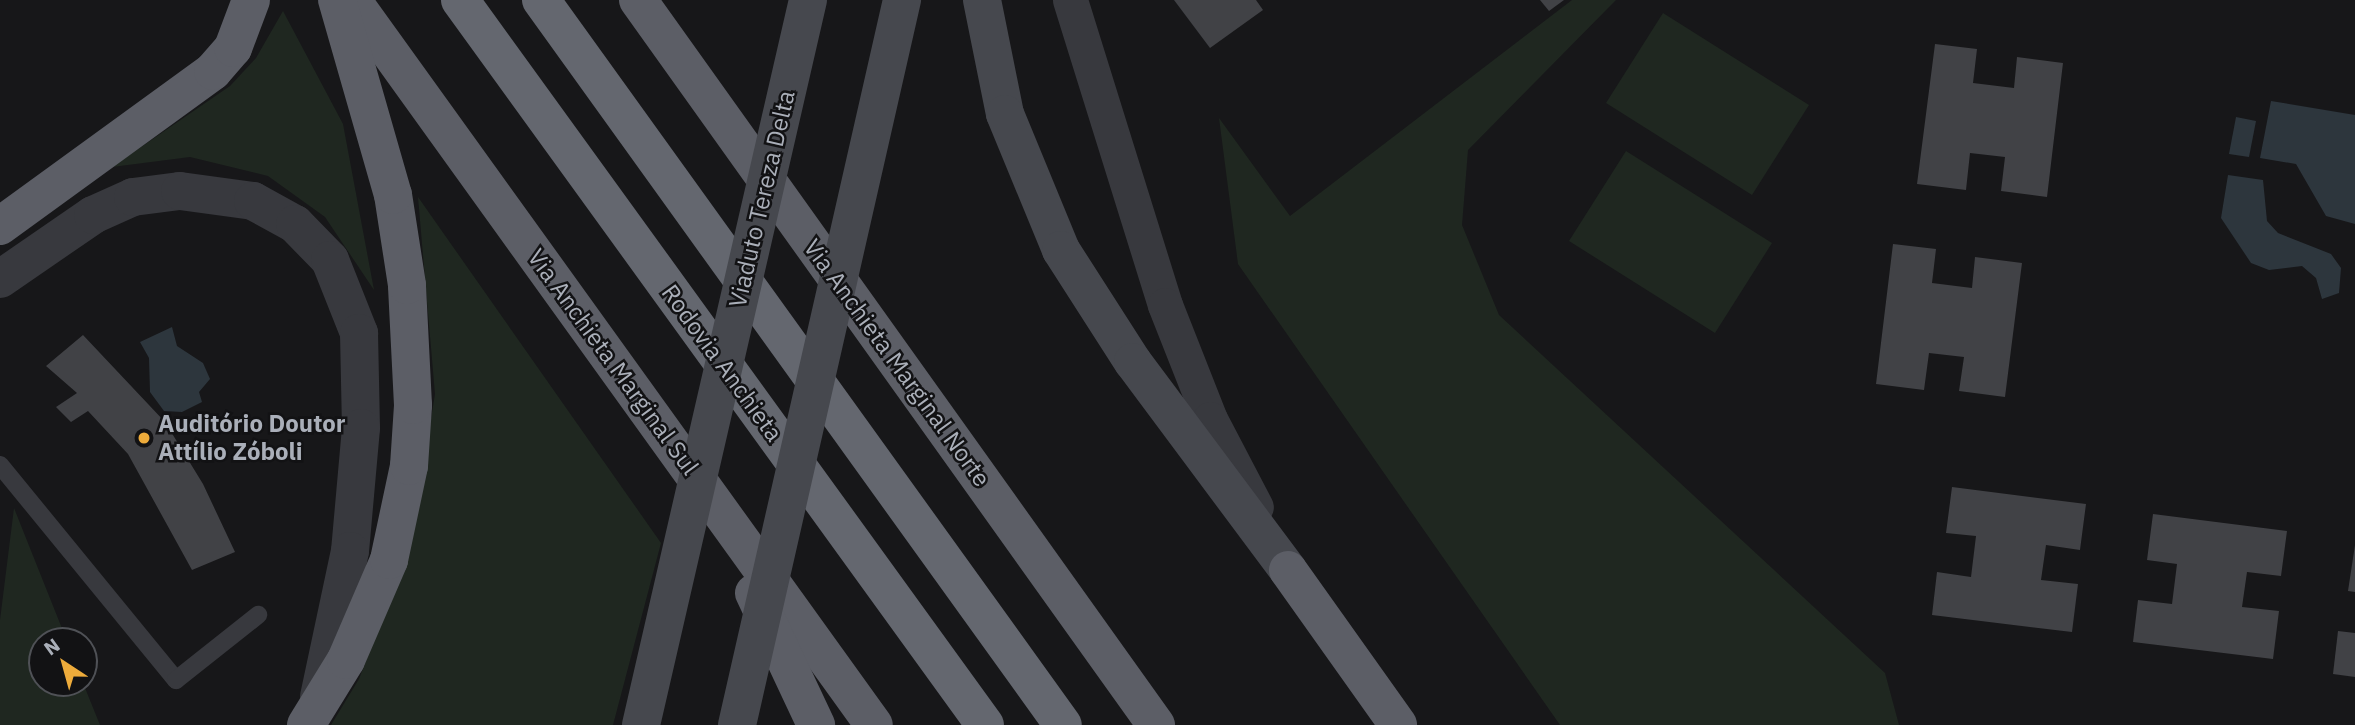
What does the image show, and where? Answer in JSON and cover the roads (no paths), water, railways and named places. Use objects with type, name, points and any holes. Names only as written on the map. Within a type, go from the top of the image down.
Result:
[{"type":"highway","points":[[0,226],[213,71],[233,48],[251,0]]},
{"type":"highway","points":[[311,719],[389,560],[409,466],[413,405],[407,285],[393,195],[337,0]]},
{"type":"highway","name":"Via Anchieta Marginal Sul","points":[[352,0],[874,725]]},
{"type":"highway","name":"Rodovia Anchieta","points":[[460,0],[985,725]]},
{"type":"highway","points":[[541,0],[1063,725]]},
{"type":"highway","name":"Via Anchieta Marginal Norte","points":[[638,0],[1156,725]]},
{"type":"highway","points":[[705,489],[816,725]]},
{"type":"highway","points":[[1288,570],[1398,725]]},
{"type":"main road","name":"Viaduto Tereza Delta","points":[[641,725],[808,0]]},
{"type":"main road","points":[[737,725],[902,0]]},
{"type":"main road","points":[[982,0],[1005,114],[1061,250],[1114,335],[1288,570]]},
{"type":"street","points":[[1070,0],[1192,374],[1288,570]]},
{"type":"street","points":[[0,279],[93,215],[133,197],[180,191],[253,201],[295,224],[330,260],[359,333],[361,428],[350,551],[311,719]]},
{"type":"lane","points":[[0,466],[176,680],[258,615]]},
{"type":"place","name":"Auditório Doutor Attílio Zóboli","points":[[144,438]]}]
